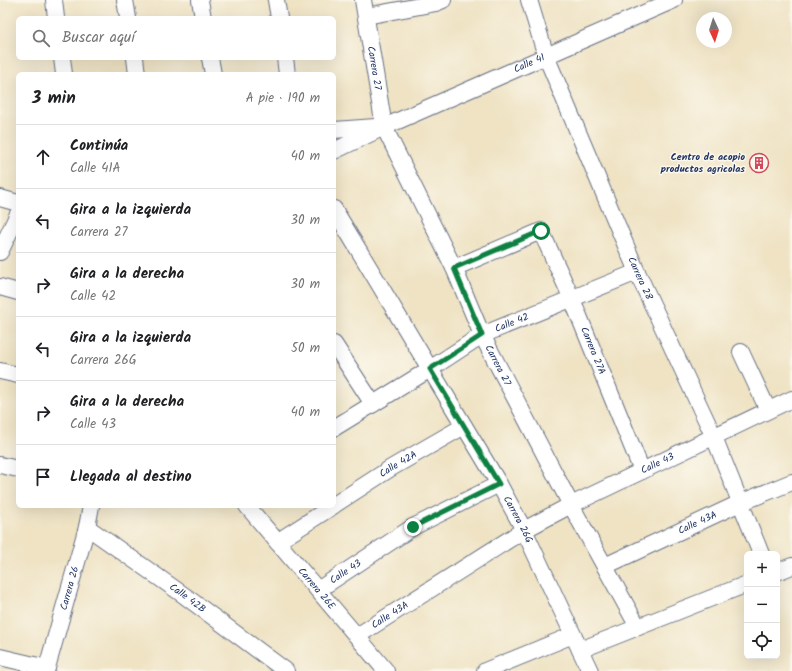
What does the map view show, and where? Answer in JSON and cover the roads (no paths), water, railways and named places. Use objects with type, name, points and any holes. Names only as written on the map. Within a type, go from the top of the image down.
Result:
[{"type":"street","points":[[54,0],[56,16]]},
{"type":"street","points":[[125,0],[128,16]]},
{"type":"street","points":[[200,0],[203,16]]},
{"type":"street","points":[[276,0],[279,16]]},
{"type":"street","name":"Carrera 27","points":[[363,0],[384,127],[454,268],[482,335],[571,506],[638,627]]},
{"type":"street","name":"Carrera 28","points":[[529,0],[546,56],[637,272],[714,436],[760,551]]},
{"type":"street","name":"Calle 41","points":[[336,150],[384,127],[674,0]]},
{"type":"street","points":[[366,16],[440,1]]},
{"type":"street","points":[[62,60],[64,72]]},
{"type":"street","points":[[135,60],[137,72]]},
{"type":"street","points":[[210,60],[213,72]]},
{"type":"street","points":[[285,60],[287,72]]},
{"type":"street","name":"Calle 41","points":[[336,130],[384,127]]},
{"type":"street","points":[[0,198],[16,203]]},
{"type":"street","points":[[0,206],[16,204]]},
{"type":"street","name":"Carrera 26G","points":[[336,213],[499,484],[524,530],[590,671]]},
{"type":"street","points":[[0,252],[16,218]]},
{"type":"street","name":"Carrera 27A","points":[[454,268],[541,231],[572,299],[642,471]]},
{"type":"street","name":"Calle 42","points":[[336,427],[482,335],[637,272]]},
{"type":"street","points":[[0,287],[16,291]]},
{"type":"street","points":[[336,347],[373,404]]},
{"type":"street","points":[[741,352],[768,410]]},
{"type":"street","points":[[0,371],[16,375]]},
{"type":"street","name":"Calle 43","points":[[524,530],[792,399]]},
{"type":"street","name":"Calle 42A","points":[[336,504],[391,468],[464,426]]},
{"type":"street","points":[[0,465],[16,469]]},
{"type":"street","name":"Calle 43A","points":[[605,566],[740,502],[792,482]]},
{"type":"street","name":"Calle 43","points":[[318,590],[413,527],[499,484]]},
{"type":"street","name":"Carrera 26","points":[[47,670],[87,527],[91,508]]},
{"type":"street","name":"Carrera 26E","points":[[249,508],[386,671]]},
{"type":"street","name":"Calle 42A","points":[[277,542],[330,508]]},
{"type":"street","name":"Calle 42B","points":[[87,527],[186,596],[286,671]]},
{"type":"street","name":"Calle 43A","points":[[357,636],[524,530]]},
{"type":"street","points":[[780,571],[792,566]]},
{"type":"street","points":[[580,650],[744,585]]},
{"type":"street","points":[[485,671],[574,635]]},
{"type":"street","points":[[0,658],[47,670]]},
{"type":"place","name":"Centro de acopio productos agricolas","points":[[759,163]]}]
